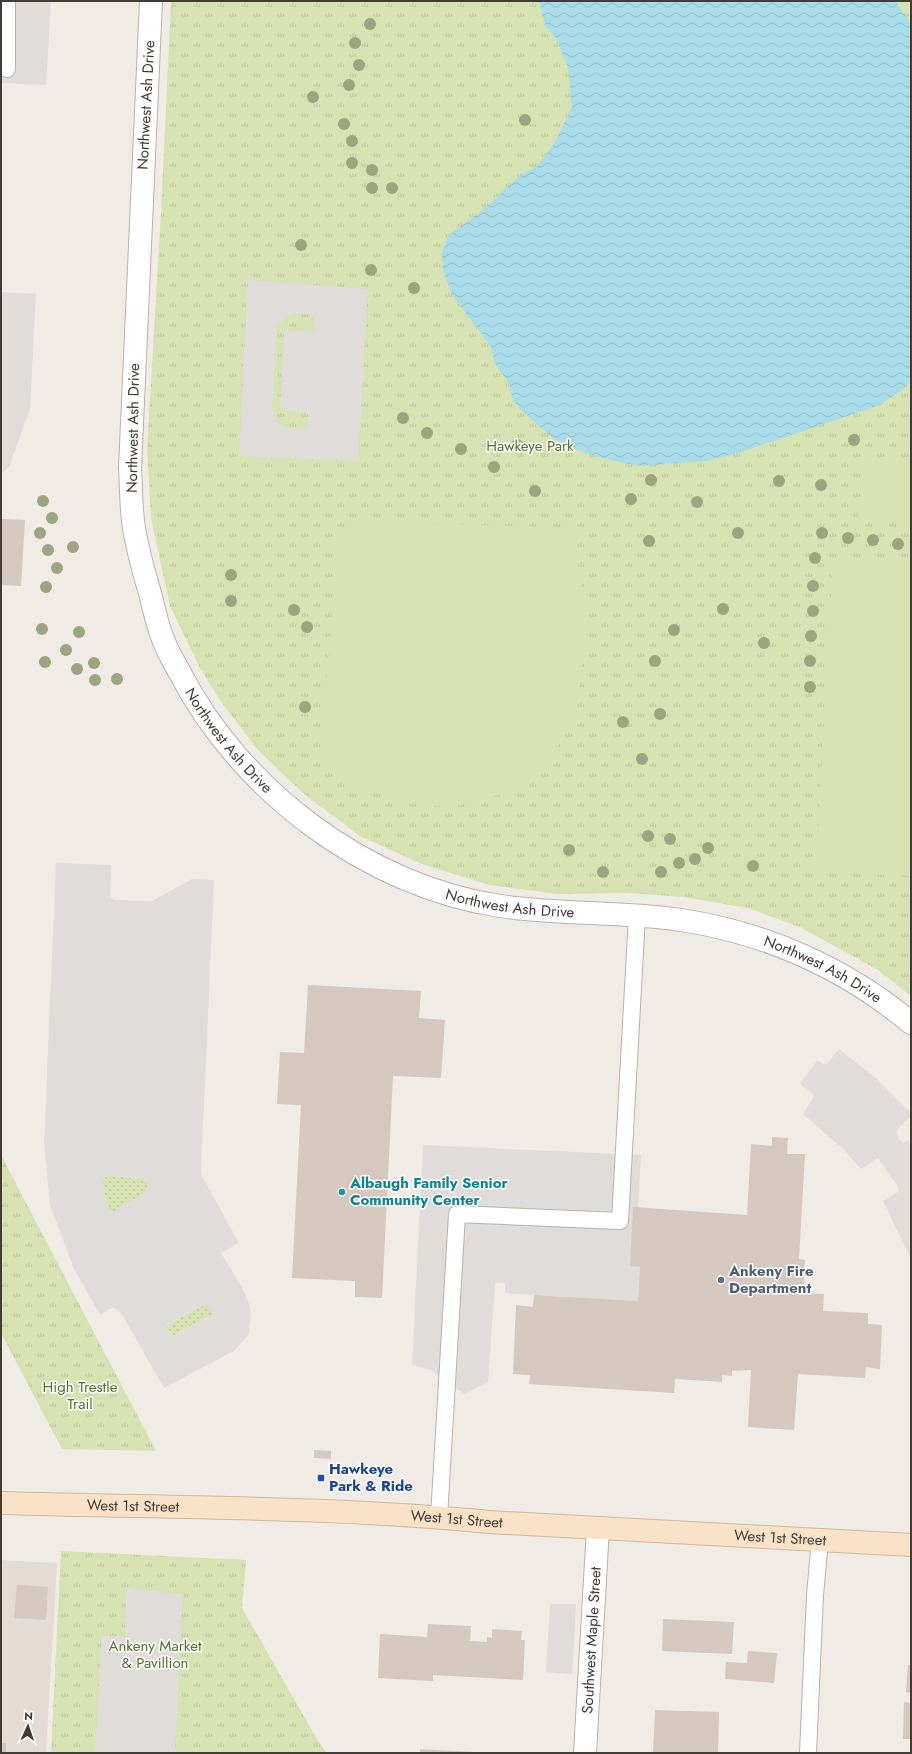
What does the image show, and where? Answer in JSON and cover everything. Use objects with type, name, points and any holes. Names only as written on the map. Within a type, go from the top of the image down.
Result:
[{"type":"main road","name":"West 1st Street","points":[[1,1503],[259,1509],[439,1517],[489,1522],[911,1545]]},
{"type":"street","name":"Northwest Ash Drive","points":[[151,1],[130,468],[133,520],[139,555],[163,640],[191,695],[223,741],[259,781],[298,816],[348,850],[396,874],[444,892],[498,906],[555,912],[637,916],[680,920],[733,930],[788,948],[840,973],[888,1004],[911,1023]]},
{"type":"street","name":"Southwest Maple Street","points":[[585,1753],[598,1528]]},
{"type":"lane","points":[[6,69],[7,1]]},
{"type":"lane","points":[[439,1517],[457,1214],[620,1221],[637,916]]},
{"type":"lane","points":[[808,1753],[815,1595],[820,1540]]},
{"type":"shaded area","points":[[1,1],[51,1],[46,85],[1,83]]},
{"type":"shaded area","points":[[248,280],[368,289],[358,461],[239,456]],"holes":[[[292,313],[312,314],[314,318],[314,330],[310,332],[284,330],[280,410],[305,412],[308,415],[307,425],[302,429],[288,428],[276,421],[272,409],[277,330],[280,323]]]},
{"type":"shaded area","points":[[1,292],[36,294],[30,409],[9,467],[1,474]]},
{"type":"shaded area","points":[[56,863],[111,865],[110,896],[114,900],[152,901],[192,879],[214,880],[201,1170],[202,1176],[239,1243],[221,1253],[243,1289],[249,1304],[251,1315],[249,1334],[234,1351],[164,1388],[123,1316],[114,1308],[108,1309],[100,1315],[74,1269],[50,1205],[44,1144]],"holes":[[[107,1175],[142,1179],[148,1183],[147,1191],[112,1212],[108,1210],[102,1180]],[[207,1303],[212,1314],[172,1336],[166,1325]]]},
{"type":"shaded area","points":[[839,1049],[877,1079],[911,1113],[911,1117],[900,1126],[897,1132],[898,1138],[903,1143],[908,1140],[911,1145],[911,1259],[883,1201],[898,1192],[899,1188],[878,1158],[861,1169],[844,1150],[803,1114],[813,1098],[813,1094],[800,1084],[817,1060],[827,1064]]},
{"type":"shaded area","points":[[423,1145],[641,1155],[638,1207],[640,1267],[638,1301],[505,1293],[505,1283],[495,1283],[488,1382],[464,1394],[431,1370],[412,1365]]},
{"type":"shaded area","points":[[1,1560],[57,1563],[46,1753],[1,1753]]},
{"type":"shaded area","points":[[126,1589],[183,1594],[175,1753],[95,1753],[102,1636],[125,1637]]},
{"type":"shaded area","points":[[550,1604],[576,1604],[572,1674],[546,1672]]},
{"type":"green space","name":"Hawkeye Park","points":[[171,1],[911,1],[911,996],[878,970],[800,927],[747,908],[684,897],[628,893],[557,894],[490,885],[424,865],[360,836],[304,794],[258,750],[222,703],[201,670],[170,606],[151,518],[147,449],[161,213]]},
{"type":"green space","points":[[862,457],[911,458],[911,523],[859,521]]},
{"type":"green space","points":[[356,521],[573,528],[587,626],[576,708],[550,762],[510,792],[452,807],[406,803],[349,783],[320,754],[338,540]]},
{"type":"green space","points":[[833,559],[911,564],[911,876],[816,871]]},
{"type":"green space","name":"High Trestle Trail","points":[[1,1155],[156,1451],[62,1449],[1,1333]]},
{"type":"green space","points":[[107,1175],[142,1179],[148,1183],[147,1192],[112,1212],[108,1210],[102,1180]]},
{"type":"green space","points":[[207,1303],[213,1314],[172,1336],[166,1326]]},
{"type":"green space","name":"Ankeny Market & Pavillion","points":[[61,1551],[246,1560],[242,1608],[318,1741],[327,1753],[51,1753]]},
{"type":"water","points":[[539,1],[896,1],[911,25],[911,376],[906,387],[880,405],[741,452],[706,461],[639,466],[606,459],[574,449],[554,439],[520,409],[512,398],[509,383],[495,364],[491,347],[453,296],[443,271],[442,253],[448,236],[478,214],[521,175],[536,167],[554,144],[572,107],[568,67],[556,38],[545,25]]},
{"type":"building","points":[[1,519],[25,520],[21,586],[1,585]]},
{"type":"building","name":"Albaugh Family Senior Community Center","points":[[308,985],[421,991],[419,1018],[445,1020],[441,1078],[393,1076],[382,1298],[355,1297],[355,1281],[292,1278],[301,1105],[277,1104],[280,1052],[304,1053]]},
{"type":"building","name":"Ankeny Fire Department","points":[[772,1137],[788,1138],[787,1154],[805,1154],[799,1259],[805,1260],[803,1293],[824,1294],[823,1311],[868,1313],[868,1324],[882,1325],[880,1369],[866,1367],[865,1378],[798,1374],[794,1430],[748,1427],[751,1370],[732,1371],[732,1376],[722,1375],[722,1382],[675,1379],[674,1393],[529,1384],[530,1375],[513,1374],[516,1305],[533,1307],[534,1295],[638,1301],[640,1267],[630,1266],[633,1207],[747,1215],[751,1144],[772,1146]]},
{"type":"building","points":[[314,1450],[331,1451],[331,1459],[314,1458]]},
{"type":"building","points":[[17,1585],[48,1587],[46,1620],[14,1618]]},
{"type":"building","points":[[663,1619],[734,1622],[732,1654],[662,1651]]},
{"type":"building","points":[[428,1624],[471,1626],[470,1641],[487,1642],[487,1637],[492,1638],[492,1629],[522,1631],[521,1640],[525,1640],[523,1680],[433,1675],[433,1681],[378,1678],[380,1634],[427,1637]]},
{"type":"building","points":[[748,1651],[777,1653],[774,1683],[725,1679],[726,1662],[747,1663]]},
{"type":"building","points":[[908,1665],[911,1665],[911,1693],[906,1692]]},
{"type":"building","points":[[904,1702],[911,1703],[911,1739],[903,1739]]},
{"type":"building","points":[[655,1710],[719,1712],[718,1753],[653,1753]]},
{"type":"building","points":[[1,1743],[6,1743],[6,1753],[1,1753]]},
{"type":"building","points":[[420,1749],[473,1752],[473,1753],[420,1753]]},
{"type":"place","name":"Albaugh Family Senior Community Center","points":[[342,1192]]},
{"type":"place","name":"Ankeny Fire Department","points":[[721,1280]]},
{"type":"place","name":"Hawkeye Park & Ride","points":[[321,1478]]}]
